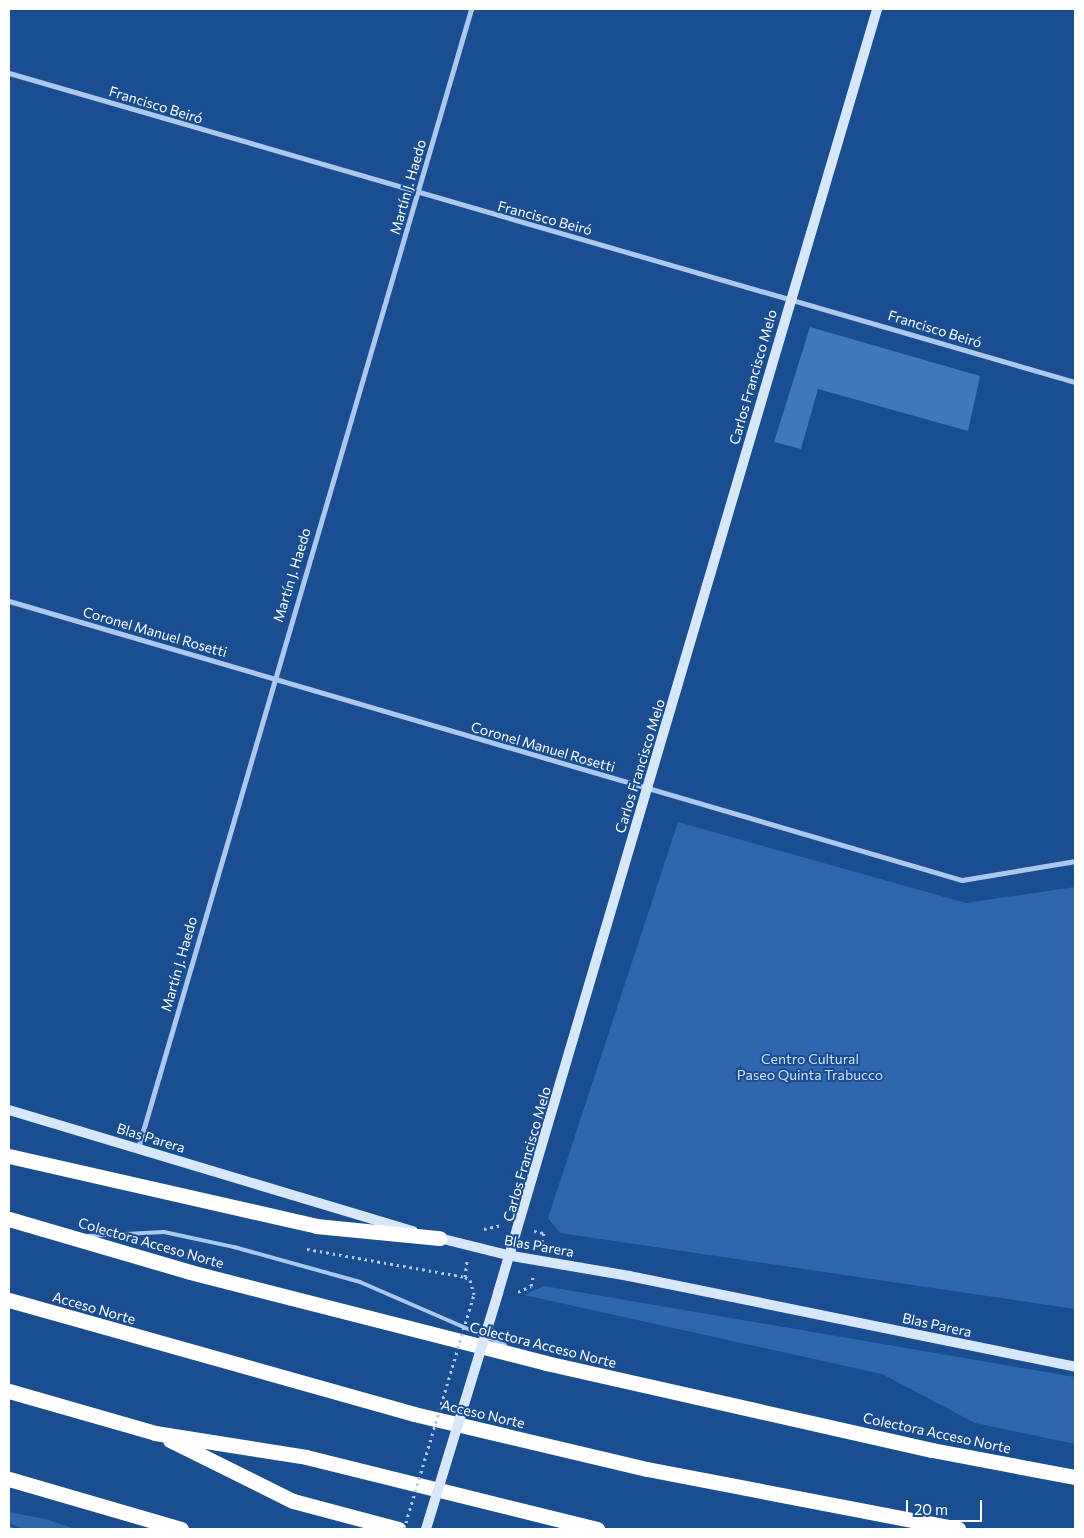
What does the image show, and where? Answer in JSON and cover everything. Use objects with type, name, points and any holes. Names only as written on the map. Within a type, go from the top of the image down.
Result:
[{"type":"highway","points":[[9,1156],[316,1226],[439,1238]]},
{"type":"highway","name":"Colectora Acceso Norte","points":[[9,1219],[546,1363],[932,1450],[1075,1476]]},
{"type":"highway","name":"Acceso Norte","points":[[9,1300],[414,1414],[647,1469],[958,1529]]},
{"type":"highway","points":[[9,1391],[155,1433],[306,1458],[597,1529]]},
{"type":"highway","points":[[155,1433],[293,1500],[398,1529]]},
{"type":"highway","points":[[13,1482],[181,1529]]},
{"type":"highway","points":[[153,1522],[171,1529]]},
{"type":"street","name":"Martín J. Haedo","points":[[138,1148],[273,679],[471,9]]},
{"type":"street","name":"Carlos Francisco Melo","points":[[426,1529],[498,1293],[512,1256],[790,297],[877,9]]},
{"type":"street","name":"Francisco Beiró","points":[[9,73],[417,195],[790,297],[1075,382]]},
{"type":"street","name":"Coronel Manuel Rosetti","points":[[9,601],[962,880],[1075,861]]},
{"type":"street","name":"Blas Parera","points":[[9,1110],[439,1238],[512,1256],[1075,1367]]},
{"type":"lane","points":[[68,1236],[164,1232],[234,1248],[360,1282],[546,1363]]},
{"type":"path","points":[[404,1529],[474,1294],[470,1280],[465,1277]]},
{"type":"path","points":[[9,1528],[13,1529]]},
{"type":"green space","name":"Centro Cultural Paseo Quinta Trabucco","points":[[678,822],[966,903],[1075,887],[1075,1309],[560,1233],[548,1218]]},
{"type":"green space","points":[[544,1286],[1075,1377],[1075,1444],[975,1423],[882,1374],[524,1295]]},
{"type":"green space","points":[[9,1512],[45,1519],[76,1529],[24,1529],[9,1523]]},
{"type":"building","points":[[810,327],[980,376],[968,431],[818,389],[801,449],[774,442]]}]
